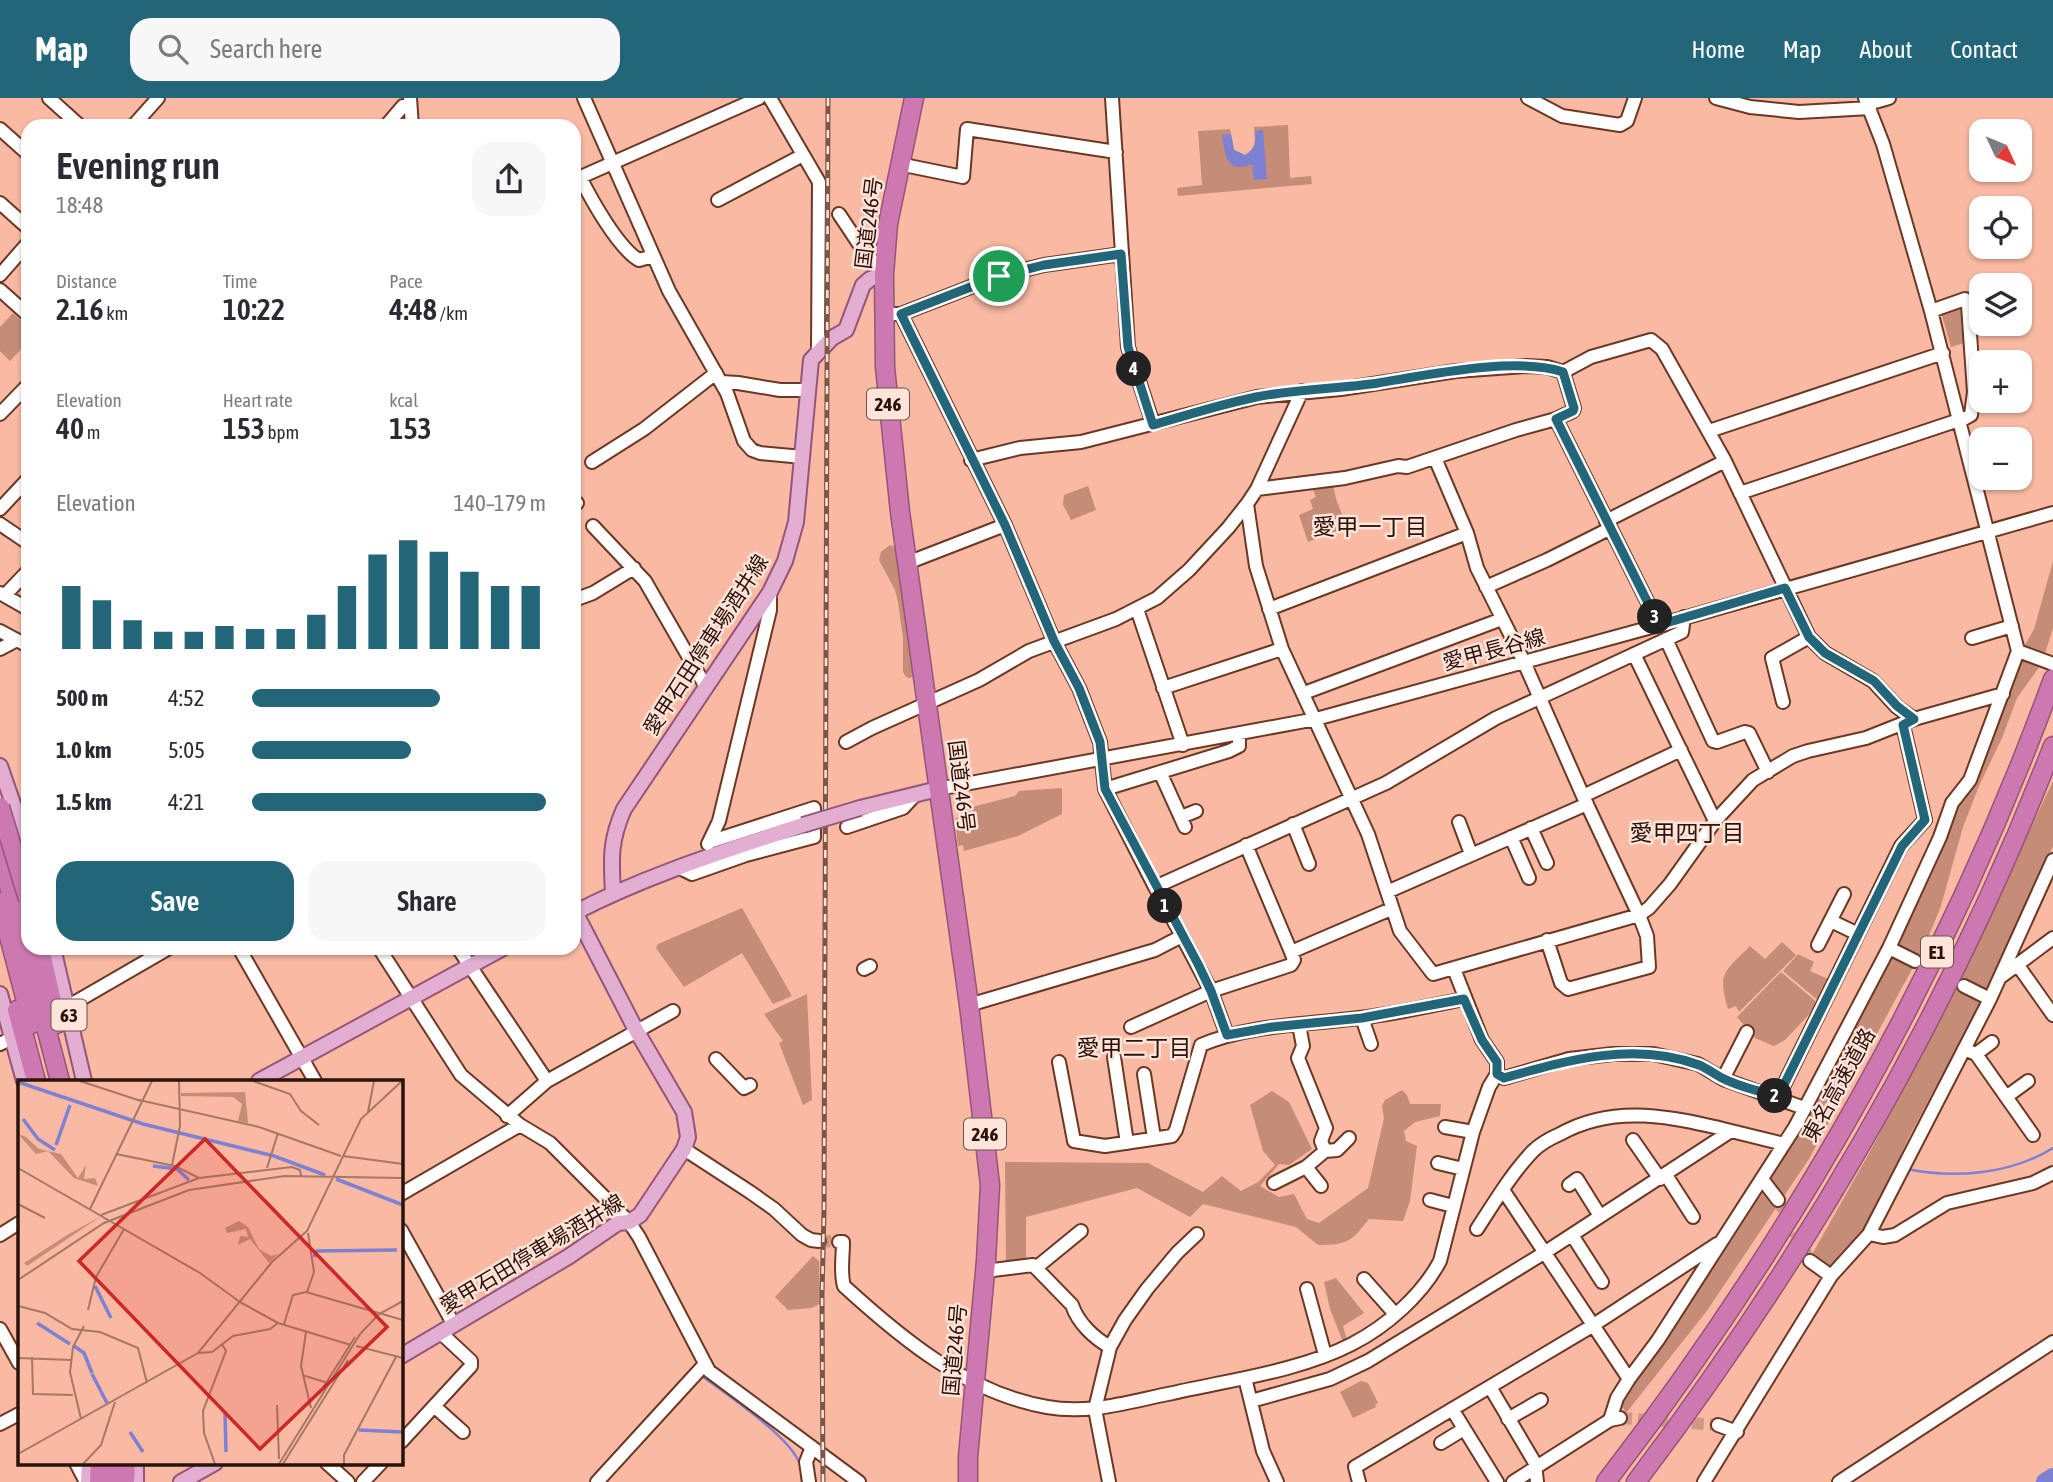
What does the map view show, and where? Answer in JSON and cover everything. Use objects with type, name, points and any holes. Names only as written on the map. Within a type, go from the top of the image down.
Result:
[{"type":"highway","name":"国道246号","points":[[914,98],[888,224],[884,274],[893,314],[885,367],[907,563],[969,1005],[990,1185],[968,1482]]},
{"type":"highway","name":"東名高速道路","points":[[1606,1482],[1731,1308],[1851,1113],[1935,956],[1972,877],[2053,679]]},
{"type":"highway","name":"E1","points":[[1636,1482],[1746,1331],[1844,1177],[1957,967],[1992,892],[2053,746]]},
{"type":"highway","points":[[0,807],[21,876]]},
{"type":"highway","points":[[0,850],[21,931]]},
{"type":"highway","points":[[0,902],[47,1080]]},
{"type":"highway","points":[[0,950],[11,1037],[35,1080]]},
{"type":"highway","points":[[27,955],[60,1080]]},
{"type":"highway","points":[[41,955],[72,1080]]},
{"type":"highway","points":[[99,1482],[100,1464]]},
{"type":"highway","points":[[112,1482],[113,1464]]},
{"type":"main road","points":[[818,351],[846,330],[863,285],[884,274]]},
{"type":"main road","name":"愛甲石田停車場酒井線","points":[[613,892],[613,836],[624,809],[770,592],[785,561],[793,535],[811,360],[818,351]]},
{"type":"main road","points":[[0,766],[21,822]]},
{"type":"main road","points":[[581,908],[613,892],[678,867],[803,825],[937,789]]},
{"type":"main road","points":[[581,925],[636,1030],[684,1112],[688,1124],[684,1149]]},
{"type":"main road","name":"63","points":[[55,955],[84,1080]]},
{"type":"main road","points":[[261,1080],[490,955]]},
{"type":"main road","points":[[0,994],[24,1080]]},
{"type":"main road","name":"愛甲石田停車場酒井線","points":[[402,1355],[568,1257],[618,1223],[629,1222],[645,1210],[684,1149]]},
{"type":"main road","points":[[87,1482],[89,1464]]},
{"type":"main road","points":[[181,1482],[213,1464]]},
{"type":"street","points":[[49,98],[72,119]]},
{"type":"street","points":[[140,119],[158,98]]},
{"type":"street","points":[[584,98],[669,291],[719,377],[733,407],[742,438],[749,447],[760,453],[803,457]]},
{"type":"street","points":[[581,177],[759,98]]},
{"type":"street","points":[[770,98],[819,182],[818,351]]},
{"type":"street","points":[[1112,98],[1128,347],[1153,425]]},
{"type":"street","points":[[1528,98],[1562,116],[1620,125],[1627,121],[1635,98]]},
{"type":"street","points":[[1716,98],[1750,107],[1800,112],[1889,98]]},
{"type":"street","points":[[1513,1482],[1615,1419],[1617,1398],[1629,1378],[1658,1340],[1784,1144],[1889,948],[1944,827],[1952,803],[1970,780],[2018,652],[1931,311],[1883,144],[1868,103]]},
{"type":"street","points":[[0,129],[21,148]]},
{"type":"street","points":[[899,164],[963,177],[967,129],[1116,152]]},
{"type":"street","points":[[718,200],[803,155]]},
{"type":"street","points":[[581,185],[633,257],[639,260],[653,256]]},
{"type":"street","points":[[0,203],[21,222]]},
{"type":"street","points":[[839,214],[863,250],[884,274]]},
{"type":"street","points":[[0,275],[21,251]]},
{"type":"street","points":[[1121,254],[1044,265],[999,276],[893,314],[1005,525],[1054,641],[1079,688],[1100,742],[1105,789],[1211,991],[1227,1035]]},
{"type":"street","points":[[0,290],[21,309]]},
{"type":"street","points":[[1740,494],[1970,415],[1975,392],[1968,305],[1965,299],[1931,311]]},
{"type":"street","points":[[971,460],[1020,448],[1082,443],[1257,397],[1456,371],[1527,366],[1548,367],[1563,372],[1591,357],[1651,341],[1662,349],[1709,431],[1809,637],[1825,653],[1874,681],[1909,722],[1925,820]]},
{"type":"street","points":[[1709,431],[1942,353]]},
{"type":"street","points":[[1257,489],[1345,478],[1398,466],[1407,467],[1471,444],[1556,419],[1574,408],[1563,372]]},
{"type":"street","points":[[719,377],[780,390],[808,390]]},
{"type":"street","points":[[592,462],[719,377]]},
{"type":"street","points":[[846,742],[979,680],[1029,651],[1116,619],[1157,598],[1189,570],[1247,504],[1257,489],[1302,391]]},
{"type":"street","points":[[0,415],[21,392]]},
{"type":"street","points":[[1556,419],[1659,625]]},
{"type":"street","points":[[1435,458],[1467,533],[1486,587],[1524,662],[1639,915],[1647,936],[1649,967],[1568,989],[1561,983],[1547,940]]},
{"type":"street","points":[[1486,587],[1547,560],[1725,461]]},
{"type":"street","points":[[0,509],[21,486]]},
{"type":"street","points":[[1247,504],[1256,566],[1282,649],[1368,834],[1400,931],[1433,974],[1639,915],[1671,884],[1715,821],[1753,780],[1793,756],[1866,738],[2003,694]]},
{"type":"street","name":"愛甲長谷線","points":[[937,789],[1316,719],[2053,513]]},
{"type":"street","points":[[0,524],[21,538]]},
{"type":"street","points":[[907,563],[1005,525]]},
{"type":"street","points":[[593,526],[645,581],[706,687]]},
{"type":"street","points":[[1269,610],[1467,533]]},
{"type":"street","points":[[581,597],[634,568]]},
{"type":"street","points":[[21,577],[2,594],[21,605]]},
{"type":"street","points":[[706,858],[709,842],[719,821],[770,610],[770,592]]},
{"type":"street","points":[[1137,609],[1183,745]]},
{"type":"street","points":[[1155,887],[1386,783],[1496,718],[1682,632],[1684,617]]},
{"type":"street","points":[[1304,693],[1503,618]]},
{"type":"street","points":[[1972,638],[2012,626]]},
{"type":"street","points":[[0,631],[21,642]]},
{"type":"street","points":[[1779,698],[1769,667],[1772,658],[1809,637]]},
{"type":"street","points":[[1666,639],[1713,741],[1749,733],[1768,772]]},
{"type":"street","points":[[0,649],[21,643]]},
{"type":"street","points":[[1163,688],[1282,649]]},
{"type":"street","points":[[2018,652],[2048,662]]},
{"type":"street","points":[[1634,654],[1715,821]]},
{"type":"street","points":[[1105,789],[1229,751],[1239,746],[1239,734]]},
{"type":"street","points":[[1387,892],[1531,828],[1681,750]]},
{"type":"street","points":[[1160,772],[1183,822],[1196,811]]},
{"type":"street","points":[[847,827],[903,808],[916,794]]},
{"type":"street","points":[[678,867],[692,874],[746,855],[814,837],[814,808],[709,842]]},
{"type":"street","points":[[1925,820],[1944,827]]},
{"type":"street","points":[[1778,1097],[1902,846],[1925,820]]},
{"type":"street","points":[[1459,822],[1471,855]]},
{"type":"street","points":[[1293,824],[1309,864]]},
{"type":"street","points":[[1531,828],[1546,859]]},
{"type":"street","points":[[1511,837],[1528,871]]},
{"type":"street","points":[[0,850],[21,841]]},
{"type":"street","points":[[1131,1027],[1152,1013],[1291,965],[1294,960],[1291,952],[1246,845]]},
{"type":"street","points":[[1704,1482],[1831,1276],[1869,1234],[1970,1051],[1999,978],[2053,860]]},
{"type":"street","points":[[1818,945],[1844,894]]},
{"type":"street","points":[[1291,952],[1391,909]]},
{"type":"street","points":[[1831,921],[1858,934]]},
{"type":"street","points":[[969,1005],[1155,950],[1182,936]]},
{"type":"street","points":[[1999,978],[2053,938]]},
{"type":"street","points":[[1889,948],[1915,961]]},
{"type":"street","points":[[67,1007],[157,955]]},
{"type":"street","points":[[243,955],[314,1080]]},
{"type":"street","points":[[383,955],[461,1075],[520,1125],[550,1143],[629,1222],[709,1371],[856,1481]]},
{"type":"street","points":[[463,955],[547,1081]]},
{"type":"street","points":[[2017,964],[2052,1013]]},
{"type":"street","points":[[839,1242],[843,1242],[844,1286],[897,1334],[985,1390],[1046,1407],[1095,1409],[1245,1378],[1325,1356],[1374,1331],[1395,1314],[1432,1277],[1440,1261],[1473,1132],[1489,1087],[1497,1074],[1497,1062],[1482,1040],[1454,969]]},
{"type":"street","points":[[1964,986],[1990,999]]},
{"type":"street","points":[[1059,1062],[1074,1141],[1105,1146],[1172,1136],[1201,1045],[1227,1035],[1272,1027],[1362,1018],[1464,999]]},
{"type":"street","points":[[508,1115],[547,1081],[673,1011]]},
{"type":"street","points":[[1362,1018],[1371,1044]]},
{"type":"street","points":[[1298,1025],[1303,1046],[1298,1058],[1326,1128],[1321,1141],[1325,1151]]},
{"type":"street","points":[[1723,1079],[1747,1032]]},
{"type":"street","points":[[1970,1051],[1992,1042]]},
{"type":"street","points":[[1970,1051],[2033,1136]]},
{"type":"street","points":[[1497,1074],[1504,1078],[1580,1058],[1613,1054],[1653,1054],[1698,1064],[1723,1079],[1804,1108]]},
{"type":"street","points":[[1114,1057],[1113,1091],[1127,1143]]},
{"type":"street","points":[[716,1059],[744,1088],[750,1085]]},
{"type":"street","points":[[1144,1074],[1154,1138]]},
{"type":"street","points":[[2006,1097],[2028,1082]]},
{"type":"street","points":[[1477,1229],[1535,1149],[1570,1128],[1592,1119],[1611,1115],[1672,1116],[1784,1144]]},
{"type":"street","points":[[402,1193],[520,1125]]},
{"type":"street","points":[[1445,1127],[1473,1132]]},
{"type":"street","points":[[1251,1401],[1330,1379],[1376,1356],[1544,1253],[1731,1130]]},
{"type":"street","points":[[1274,1183],[1306,1167],[1325,1151],[1337,1150],[1349,1138]]},
{"type":"street","points":[[1633,1140],[1693,1217]]},
{"type":"street","points":[[684,1149],[774,1209],[802,1236],[819,1241]]},
{"type":"street","points":[[1438,1163],[1463,1169]]},
{"type":"street","points":[[1306,1167],[1321,1186]]},
{"type":"street","points":[[1869,1234],[1883,1237],[1895,1235],[1947,1203],[2033,1183],[2053,1173]]},
{"type":"street","points":[[1762,1179],[1778,1200]]},
{"type":"street","points":[[1576,1180],[1600,1216]]},
{"type":"street","points":[[1503,1190],[1629,1378]]},
{"type":"street","points":[[1430,1200],[1453,1206]]},
{"type":"street","points":[[0,1235],[18,1224]]},
{"type":"street","points":[[402,1232],[454,1325]]},
{"type":"street","points":[[1037,1267],[1076,1232]]},
{"type":"street","points":[[1108,1482],[1095,1409],[1110,1347],[1147,1289],[1197,1234]]},
{"type":"street","points":[[1572,1235],[1602,1282]]},
{"type":"street","points":[[1359,1482],[1355,1466],[1592,1326],[1721,1242]]},
{"type":"street","points":[[1810,1261],[1831,1276]]},
{"type":"street","points":[[985,1271],[1029,1265],[1037,1267],[1050,1285],[1072,1305],[1074,1312],[1097,1340],[1110,1347]]},
{"type":"street","points":[[1364,1279],[1395,1314]]},
{"type":"street","points":[[1307,1289],[1325,1356]]},
{"type":"street","points":[[0,1329],[18,1361]]},
{"type":"street","points":[[402,1441],[471,1366],[471,1361],[441,1333]]},
{"type":"street","points":[[1839,1482],[2053,1342]]},
{"type":"street","points":[[1338,1350],[1347,1371]]},
{"type":"street","points":[[597,1482],[705,1364]]},
{"type":"street","points":[[1245,1378],[1261,1444],[1277,1482]]},
{"type":"street","points":[[1490,1387],[1536,1468],[1536,1482]]},
{"type":"street","points":[[1508,1419],[1541,1400]]},
{"type":"street","points":[[435,1406],[463,1432]]},
{"type":"street","points":[[1452,1409],[1496,1482]]},
{"type":"street","points":[[0,1424],[18,1415]]},
{"type":"street","points":[[1717,1425],[1737,1432]]},
{"type":"street","points":[[1441,1443],[1464,1429]]},
{"type":"street","points":[[1247,1447],[1261,1444]]},
{"type":"street","points":[[809,1482],[806,1462],[812,1447]]},
{"type":"street","points":[[77,1464],[87,1482]]},
{"type":"street","points":[[328,1464],[348,1482]]},
{"type":"street","points":[[363,1482],[380,1464]]},
{"type":"shaded area","points":[[1288,125],[1290,178],[1311,176],[1312,184],[1178,196],[1177,188],[1202,185],[1198,131],[1230,129],[1234,150],[1245,155],[1253,146],[1254,127]]},
{"type":"shaded area","points":[[1960,305],[1964,307],[1968,338],[1964,343],[1951,347],[1941,312]]},
{"type":"shaded area","points":[[13,313],[21,320],[21,349],[10,361],[0,351],[0,327]]},
{"type":"shaded area","points":[[1333,484],[1347,527],[1308,542],[1299,515],[1313,509],[1310,500],[1316,497],[1312,487]]},
{"type":"shaded area","points":[[1088,486],[1096,510],[1071,520],[1063,505],[1064,495]]},
{"type":"shaded area","points":[[890,545],[896,547],[914,676],[910,678],[903,672],[903,638],[895,590],[879,560],[881,552]]},
{"type":"shaded area","points":[[2053,561],[2053,628],[2042,663],[2017,698],[1979,786],[1963,827],[1941,906],[1924,947],[1809,1159],[1706,1312],[1626,1413],[1620,1402],[1663,1341],[1878,974],[1898,952],[1899,940],[1954,804],[1973,783],[2002,711],[2020,654],[2034,629]]},
{"type":"shaded area","points":[[2053,781],[2053,846],[1991,986],[1980,992],[1982,1000],[1908,1139],[1867,1228],[1831,1269],[1810,1258],[1872,1148],[1955,989]]},
{"type":"shaded area","points":[[1062,788],[1062,814],[1018,836],[964,851],[963,845],[958,846],[955,820],[960,810],[1015,796],[1019,791]]},
{"type":"shaded area","points":[[742,908],[792,996],[773,1004],[742,953],[684,987],[656,948],[658,944]]},
{"type":"shaded area","points":[[1782,942],[1796,955],[1739,1012],[1736,1006],[1728,1009],[1723,987],[1729,967],[1750,946],[1765,959]]},
{"type":"shaded area","points":[[1798,954],[1814,962],[1810,971],[1830,980],[1820,1002],[1783,971]]},
{"type":"shaded area","points":[[1781,972],[1819,1004],[1785,1040],[1774,1046],[1755,1038],[1737,1017]]},
{"type":"shaded area","points":[[807,994],[812,1100],[803,1105],[779,1043],[783,1041],[764,1014]]},
{"type":"shaded area","points":[[1402,1090],[1410,1104],[1441,1104],[1440,1116],[1415,1122],[1404,1131],[1406,1141],[1417,1146],[1410,1201],[1403,1221],[1369,1219],[1348,1241],[1318,1245],[1296,1227],[1203,1204],[1190,1217],[1137,1188],[1026,1217],[1026,1258],[1006,1263],[1005,1162],[1148,1163],[1203,1192],[1222,1176],[1241,1191],[1258,1182],[1275,1165],[1263,1151],[1250,1105],[1272,1091],[1289,1102],[1312,1149],[1289,1165],[1279,1164],[1260,1186],[1279,1197],[1294,1194],[1307,1219],[1319,1223],[1368,1188],[1384,1118],[1382,1106],[1385,1100]]},
{"type":"shaded area","points":[[813,1256],[819,1261],[820,1304],[811,1308],[788,1310],[775,1297]]},
{"type":"shaded area","points":[[1336,1278],[1364,1313],[1343,1326],[1347,1340],[1343,1342],[1330,1309],[1324,1282]]},
{"type":"shaded area","points":[[1361,1381],[1368,1383],[1378,1403],[1376,1407],[1353,1418],[1340,1392]]},
{"type":"water","points":[[1263,130],[1267,179],[1254,180],[1252,164],[1237,167],[1228,161],[1222,135],[1231,134],[1234,150],[1245,155],[1254,145],[1255,131]]},
{"type":"waterway","points":[[1907,1169],[1944,1174],[1982,1172],[2019,1164],[2053,1148]]},
{"type":"waterway","points":[[701,1375],[785,1442],[800,1465],[802,1482]]},
{"type":"waterway","points":[[2045,1482],[2053,1477]]},
{"type":"tunnel","points":[[1778,1200],[1810,1261]]},
{"type":"tunnel","points":[[819,1241],[839,1242]]},
{"type":"tunnel","points":[[1620,1418],[1718,1425]]},
{"type":"railway","points":[[823,1482],[828,98]]},
{"type":"district","name":"愛甲一丁目","points":[[1370,527]]},
{"type":"district","name":"愛甲四丁目","points":[[1687,833]]},
{"type":"district","name":"愛甲二丁目","points":[[1134,1048]]},
{"type":"route","points":[[1121,254],[1128,347],[1153,425],[1257,397],[1456,371],[1527,366],[1548,367],[1563,372],[1574,408],[1556,419],[1659,625],[1785,588],[1809,637],[1825,653],[1874,681],[1897,706],[1914,719],[1903,725],[1925,820],[1905,840],[1778,1097],[1723,1079],[1698,1064],[1653,1054],[1613,1054],[1570,1059],[1504,1078],[1497,1074],[1497,1062],[1482,1040],[1464,999],[1362,1018],[1272,1027],[1227,1035],[1198,964],[1146,871],[1105,789],[1100,742],[1079,688],[1054,641],[1005,525],[901,314],[999,276],[1044,265],[1121,254]]}]
